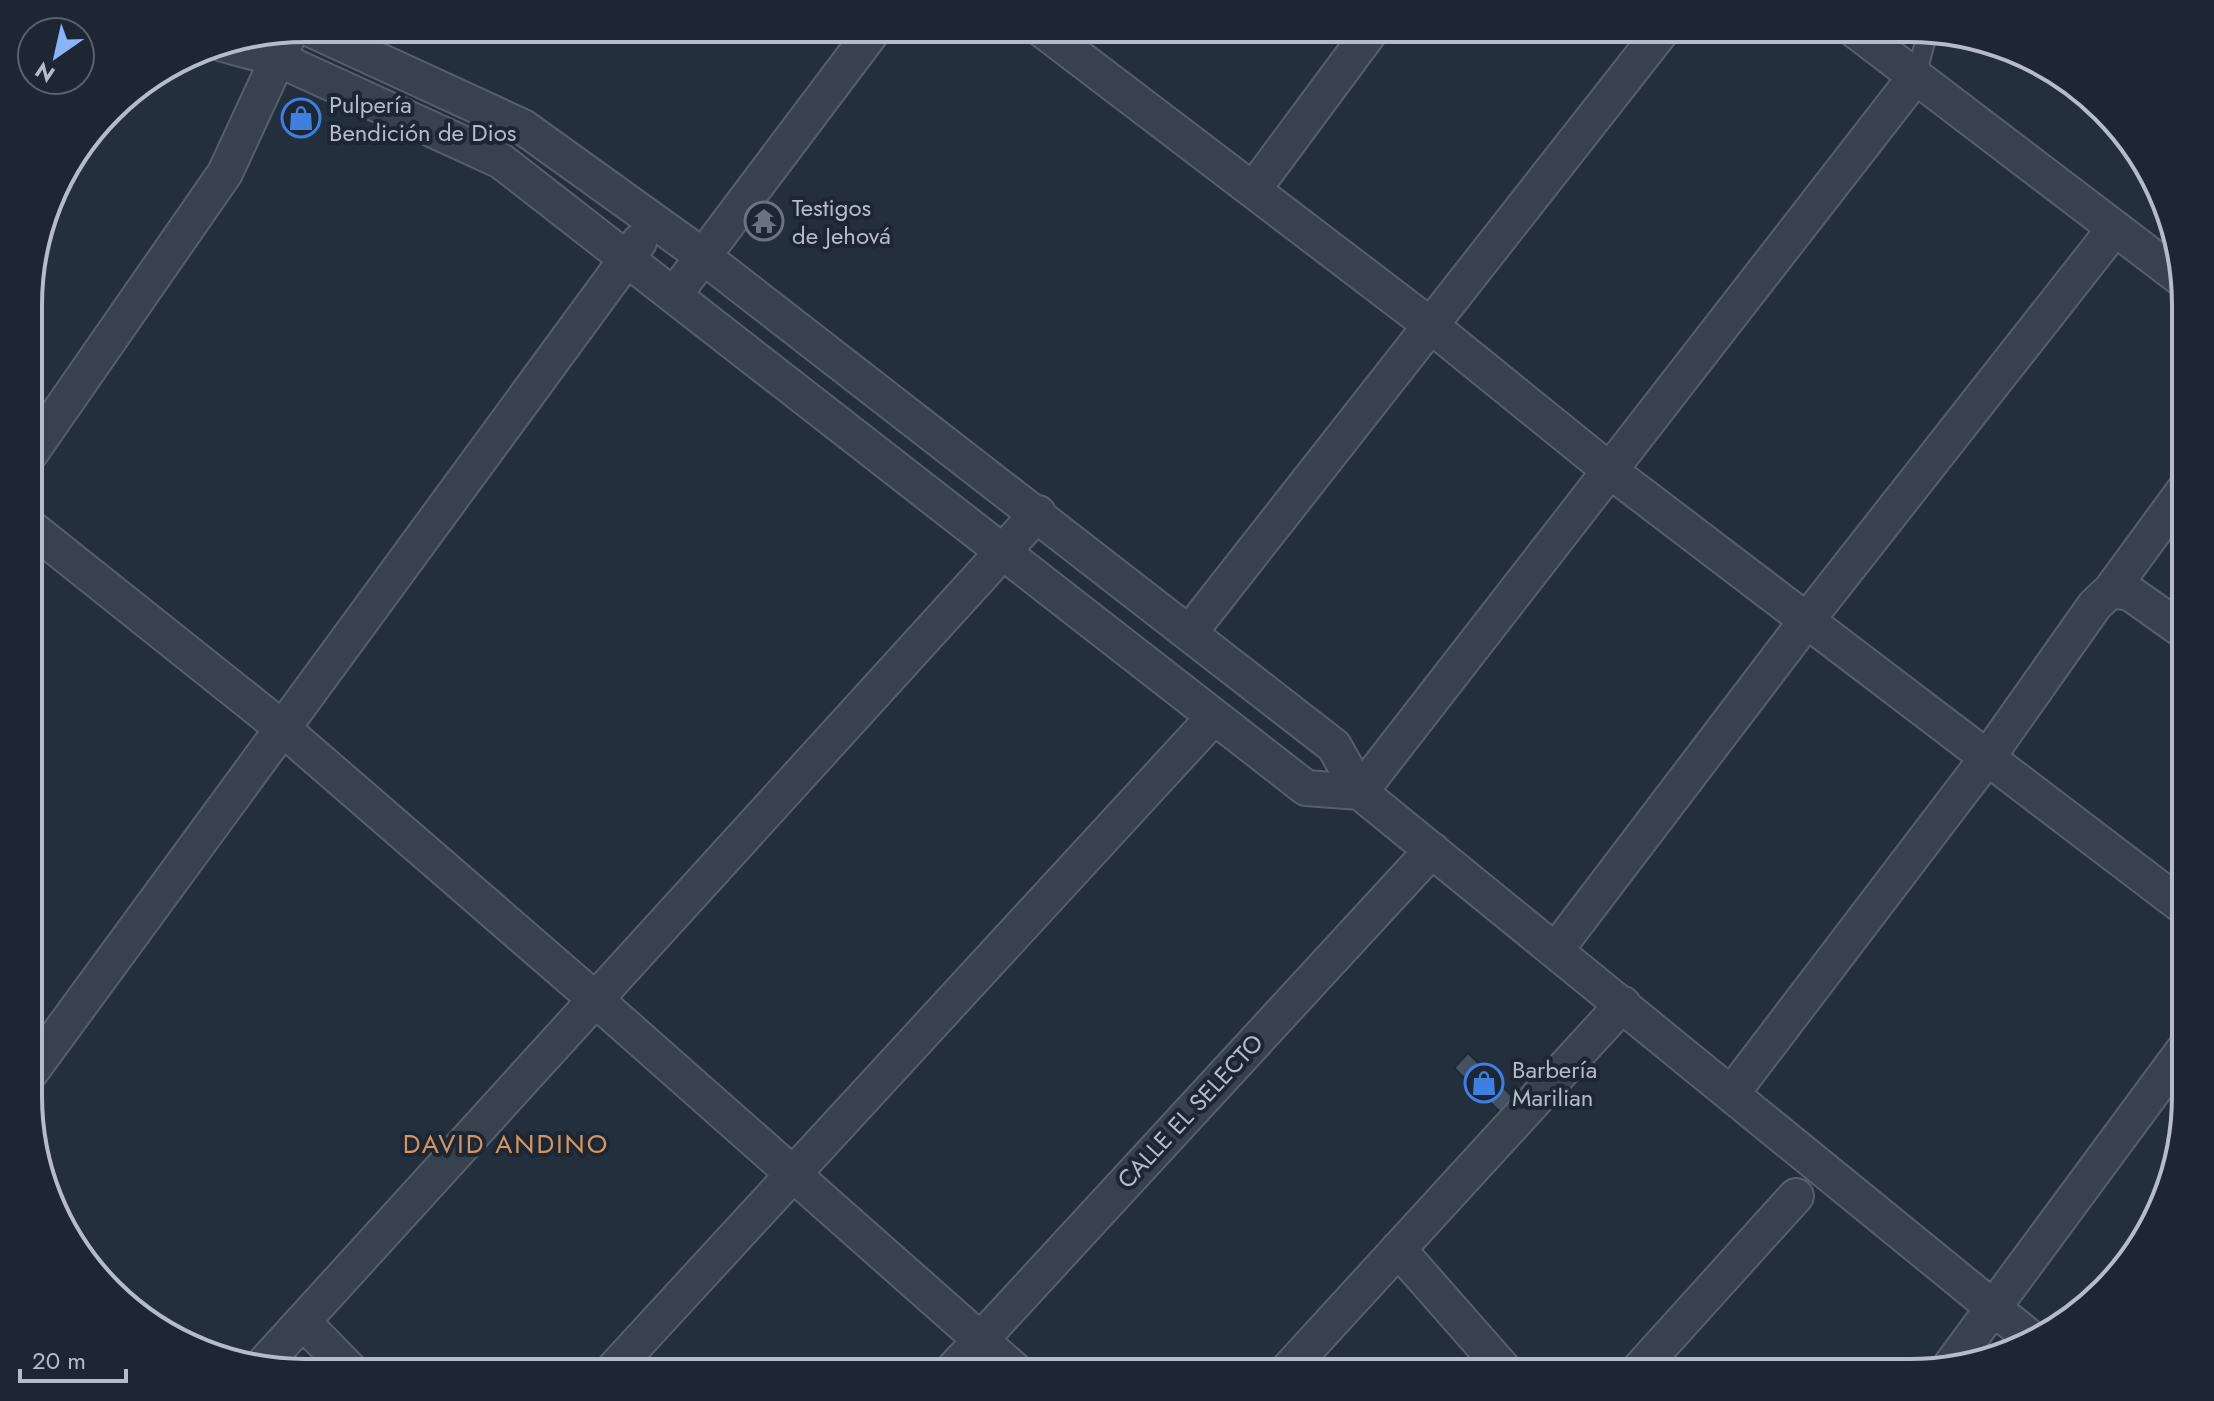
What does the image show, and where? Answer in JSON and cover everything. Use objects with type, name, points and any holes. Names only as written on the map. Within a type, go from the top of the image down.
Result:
[{"type":"street","points":[[338,42],[523,127],[704,257],[1038,513],[1334,746],[1360,792],[2024,1332]]},
{"type":"street","points":[[674,295],[865,42]]},
{"type":"street","points":[[1058,42],[1430,325],[1609,470],[2171,897]]},
{"type":"street","points":[[1253,190],[1363,42]]},
{"type":"street","points":[[1190,632],[1653,42]]},
{"type":"street","points":[[1875,42],[2169,269]]},
{"type":"street","points":[[42,437],[225,173],[284,45],[501,161],[1306,788],[1360,792]]},
{"type":"street","points":[[1360,792],[1916,76]]},
{"type":"street","points":[[42,1057],[653,222]]},
{"type":"street","points":[[1556,950],[1807,620],[2115,228]]},
{"type":"street","points":[[1732,1093],[1987,758],[2095,605],[2111,590],[2171,508]]},
{"type":"street","points":[[270,1357],[1004,555],[1038,513]]},
{"type":"street","points":[[42,537],[282,728],[596,1000],[1001,1359]]},
{"type":"street","points":[[2111,590],[2130,593],[2171,622]]},
{"type":"street","points":[[623,1359],[1214,717]]},
{"type":"street","name":"CALLE EL SELECTO","points":[[963,1359],[1432,850]]},
{"type":"street","points":[[1298,1358],[1623,1004]]},
{"type":"street","points":[[1959,1354],[2171,1067]]},
{"type":"street","points":[[1649,1358],[1796,1196]]},
{"type":"street","points":[[1398,1249],[1494,1358]]},
{"type":"street","points":[[303,1322],[339,1359]]},
{"type":"lane","points":[[1916,76],[1925,43]]},
{"type":"building","name":"Pulpería Bendición de Dios","points":[[290,103],[319,119],[311,133],[282,118]]},
{"type":"building","name":"Barbería Marilian","points":[[1468,1053],[1514,1098],[1500,1112],[1454,1068]]},
{"type":"place","name":"Pulpería Bendición de Dios","points":[[301,118]]},
{"type":"place","name":"Testigos de Jehová","points":[[764,221]]},
{"type":"place","name":"Barbería Marilian","points":[[1484,1083]]},
{"type":"district","name":"DAVID ANDINO","points":[[506,1144]]}]
